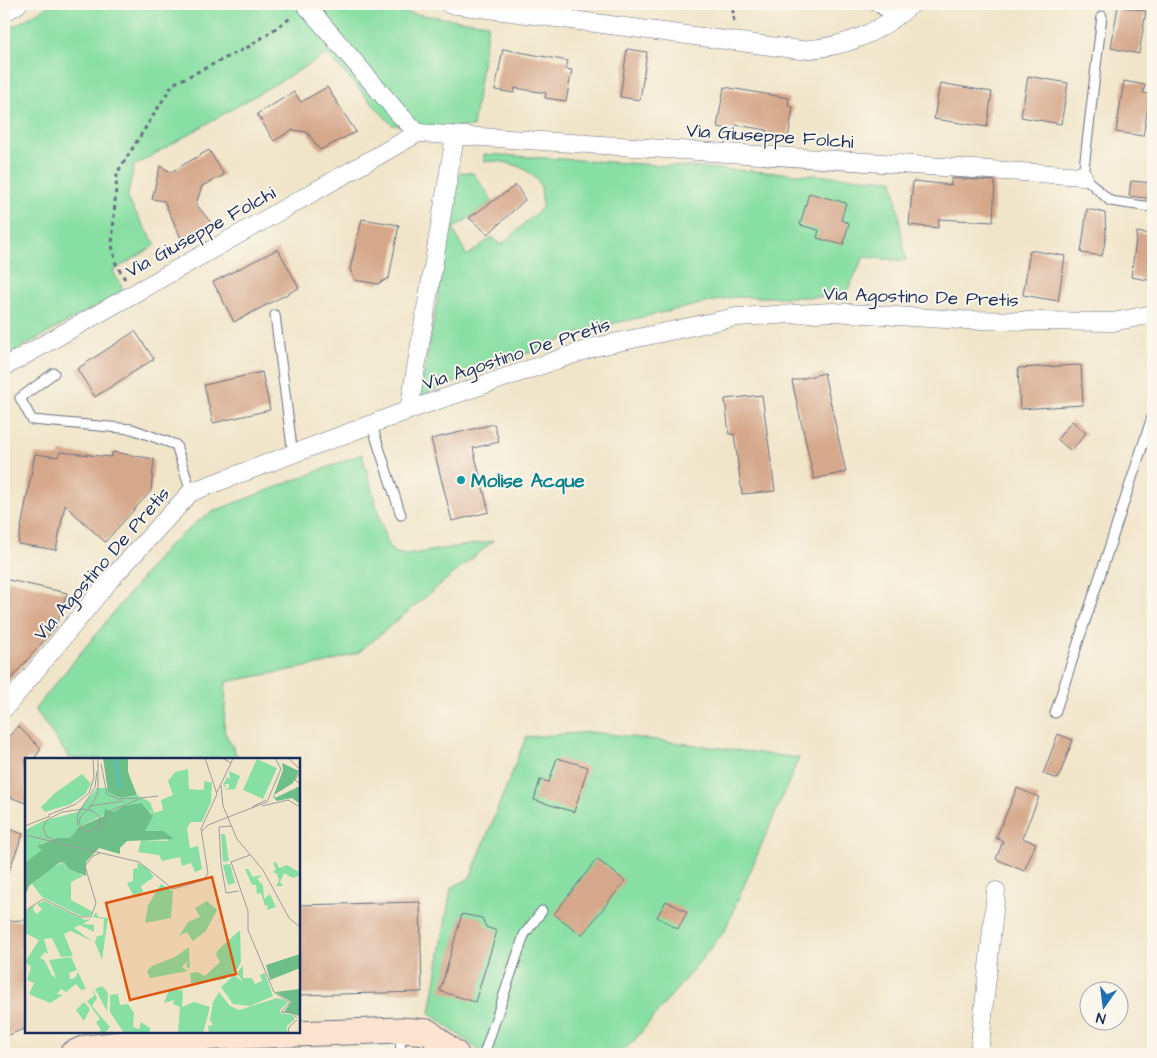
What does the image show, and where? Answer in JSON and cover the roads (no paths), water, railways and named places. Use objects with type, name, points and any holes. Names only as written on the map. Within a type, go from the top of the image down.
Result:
[{"type":"main road","points":[[72,1054],[85,1048],[166,1038],[400,1030],[428,1032],[456,1054]]},
{"type":"street","points":[[449,4],[569,12],[801,50],[828,49],[852,42],[895,19],[912,4]]},
{"type":"street","points":[[305,5],[399,114],[418,133]]},
{"type":"street","name":"Via Giuseppe Folchi","points":[[4,367],[418,133],[1083,176]]},
{"type":"street","points":[[409,410],[455,136]]},
{"type":"street","name":"Via Agostino De Pretis","points":[[4,709],[110,580],[191,492],[372,426],[409,410],[595,347],[736,317],[833,312],[961,320],[1113,322],[1153,314]]},
{"type":"street","points":[[979,1054],[996,891]]},
{"type":"lane","points":[[872,4],[895,19]]},
{"type":"lane","points":[[1102,16],[1083,176],[1110,201],[1151,207]]},
{"type":"lane","points":[[275,315],[293,455]]},
{"type":"lane","points":[[54,373],[20,398],[32,420],[132,429],[176,445],[191,492]]},
{"type":"lane","points":[[1055,713],[1153,414]]},
{"type":"lane","points":[[372,426],[402,515]]},
{"type":"lane","points":[[484,1054],[524,935],[542,911]]},
{"type":"lane","points":[[400,1030],[401,1054]]},
{"type":"place","name":"Molise Acque","points":[[461,480]]}]
